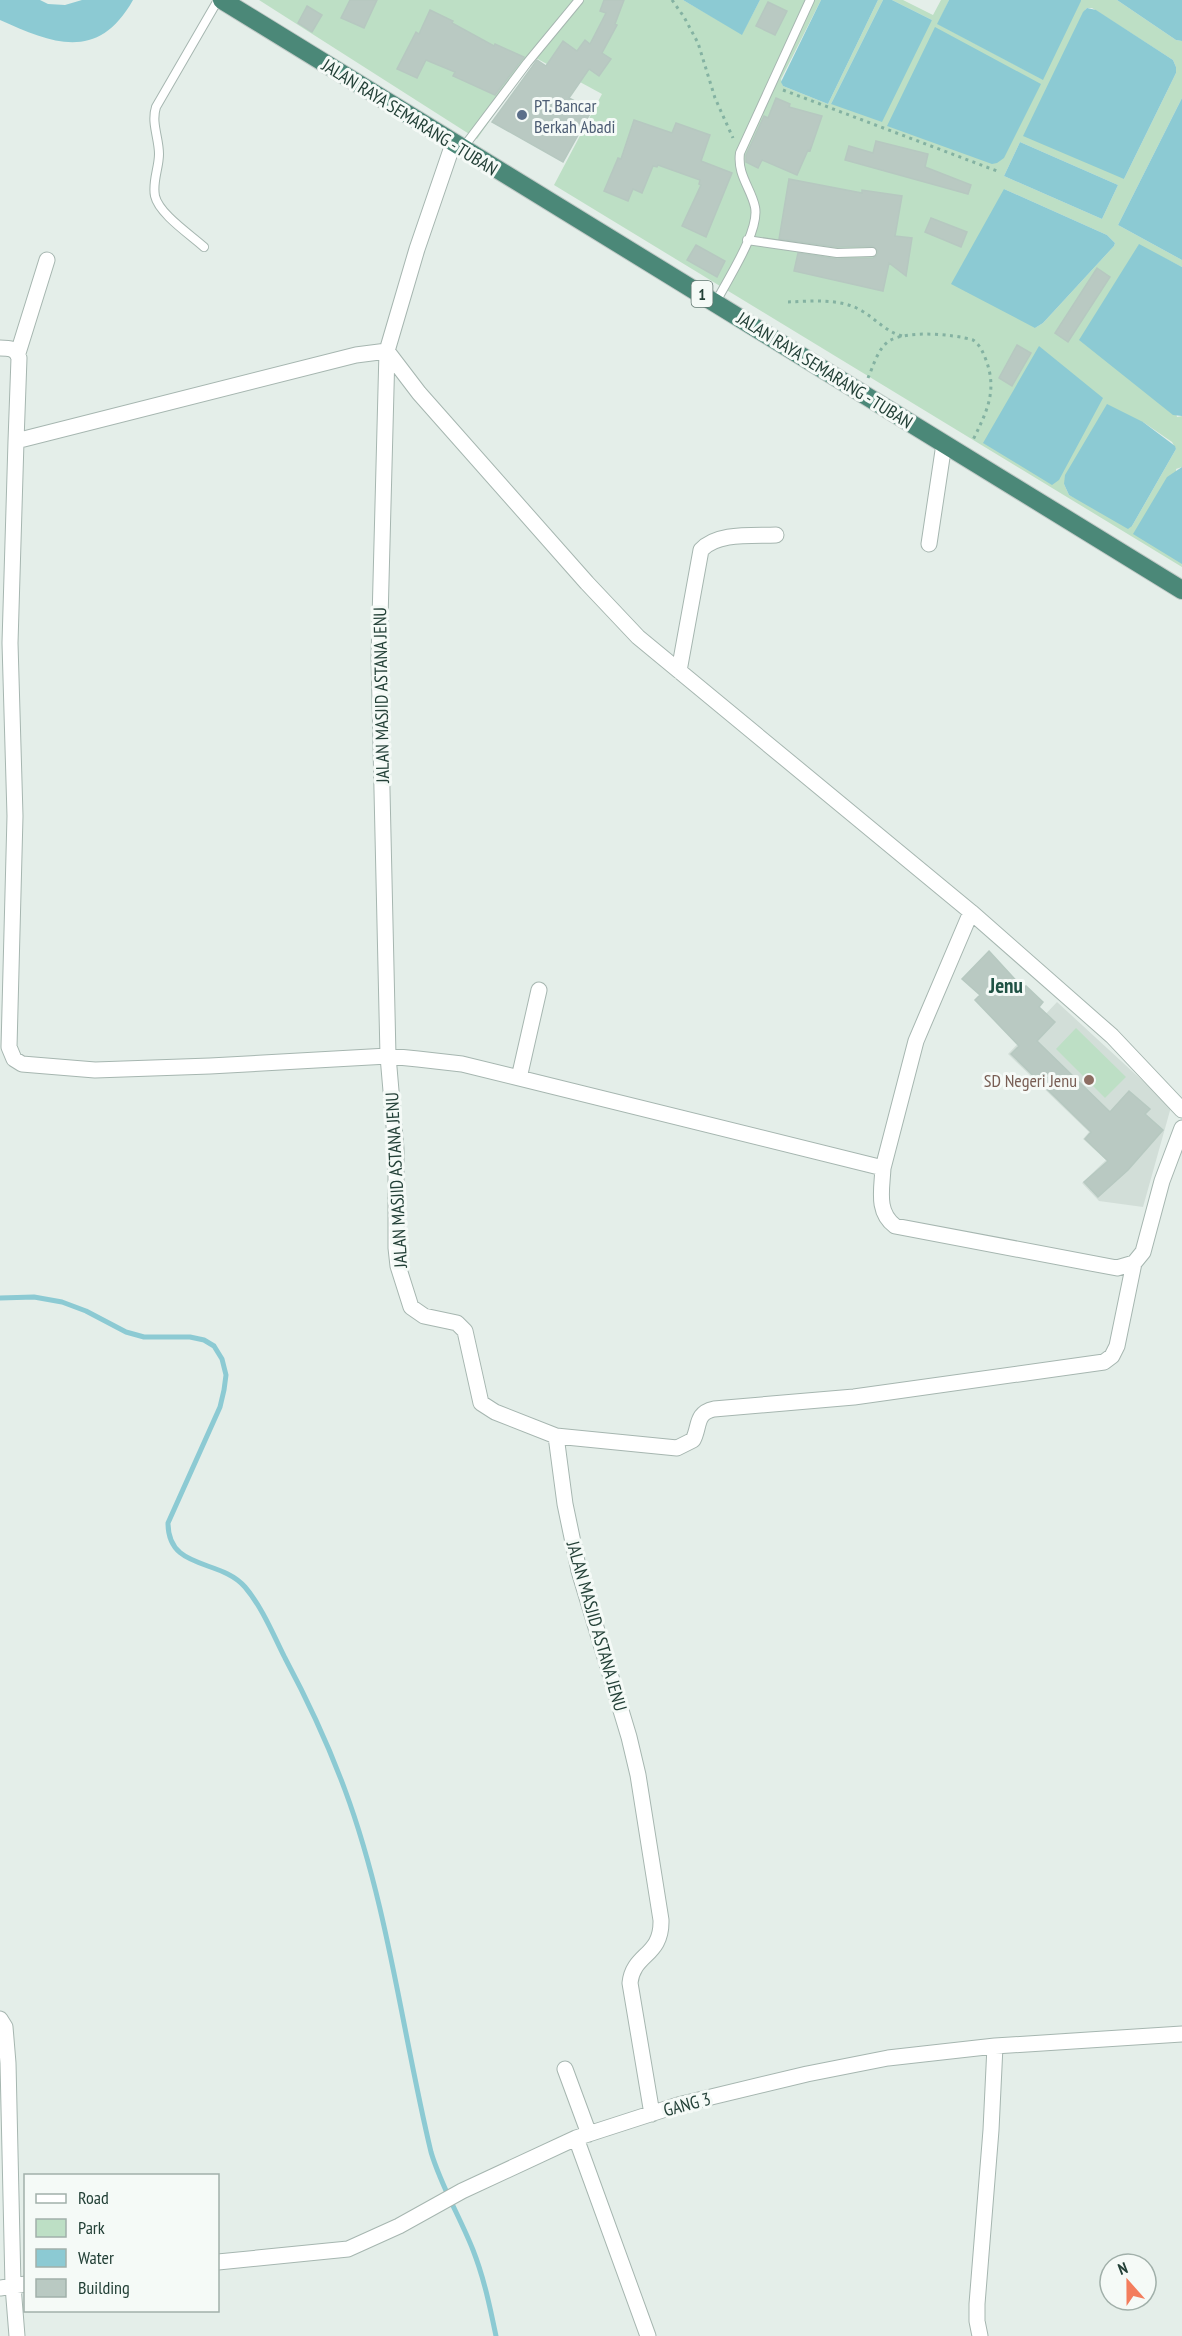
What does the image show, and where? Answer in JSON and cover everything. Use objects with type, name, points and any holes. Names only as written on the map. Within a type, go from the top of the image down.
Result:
[{"type":"highway","name":"JALAN RAYA SEMARANG - TUBAN","points":[[220,0],[716,302],[1182,590]]},
{"type":"street","name":"JALAN MASJID ASTANA JENU","points":[[458,147],[417,249],[387,351],[379,658],[388,1056],[396,1149],[396,1248],[401,1280],[411,1306],[424,1316],[457,1323],[462,1327],[469,1344],[481,1403],[495,1412],[555,1436],[565,1504],[579,1571],[636,1765],[660,1920],[659,1940],[631,1973],[630,1983],[652,2114]]},
{"type":"street","points":[[47,260],[18,353],[6,744],[9,1047],[14,1059],[22,1064],[95,1070],[388,1056],[462,1064],[883,1168]]},
{"type":"street","points":[[0,348],[9,348],[18,353]]},
{"type":"street","points":[[16,441],[356,355],[387,351],[419,393],[606,605],[638,637],[971,912],[1112,1036],[1182,1110]]},
{"type":"street","points":[[929,544],[944,444]]},
{"type":"street","points":[[679,671],[701,550],[708,543],[723,538],[776,535]]},
{"type":"street","points":[[971,912],[916,1041],[883,1168],[881,1205],[886,1220],[895,1226],[1117,1268],[1134,1263]]},
{"type":"street","points":[[519,1078],[539,990]]},
{"type":"street","points":[[555,1436],[677,1448],[693,1440],[699,1418],[708,1410],[854,1396],[1104,1362],[1113,1356],[1117,1346],[1134,1263],[1143,1252],[1162,1180],[1182,1128]]},
{"type":"street","points":[[0,2019],[4,2027],[8,2063],[13,2286],[17,2336]]},
{"type":"street","name":"GANG 3","points":[[219,2262],[348,2249],[371,2241],[462,2191],[583,2136],[652,2114],[796,2077],[865,2062],[995,2046],[1182,2034]]},
{"type":"street","points":[[980,2336],[976,2321],[995,2046]]},
{"type":"street","points":[[565,2069],[583,2136],[648,2336]]},
{"type":"lane","points":[[204,247],[158,204],[155,186],[159,152],[153,118],[156,107],[220,0]]},
{"type":"lane","points":[[458,147],[579,0]]},
{"type":"lane","points":[[716,302],[755,219],[755,206],[741,173],[740,153],[810,0]]},
{"type":"lane","points":[[747,240],[837,253],[872,252]]},
{"type":"path","points":[[672,0],[684,16],[698,43],[715,98],[740,153]]},
{"type":"path","points":[[770,85],[997,171]]},
{"type":"path","points":[[788,302],[826,301],[855,307],[885,329],[904,336]]},
{"type":"path","points":[[862,393],[883,347],[888,342],[904,336],[931,334],[973,340],[983,352],[992,381],[991,397],[964,457]]},
{"type":"shaded area","name":"SD Negeri Jenu","points":[[1057,1002],[1171,1107],[1143,1207],[1099,1201],[1082,1183],[1106,1160],[1083,1139],[1089,1132],[1008,1054]]},
{"type":"green space","points":[[259,0],[683,0],[742,34],[760,0],[821,0],[781,79],[783,86],[828,104],[878,0],[883,0],[831,104],[932,20],[892,0],[903,0],[933,15],[941,0],[949,0],[938,24],[1042,79],[1081,0],[1117,0],[1176,40],[1182,41],[1182,98],[1118,225],[1182,260],[1182,267],[1138,245],[1177,417],[1182,416],[1182,467],[1176,469],[1182,567],[554,185],[602,94],[534,57],[477,139]],"holes":[[[1092,8],[1173,60],[1176,67],[1176,73],[1124,179],[1085,10]],[[1020,142],[1118,185],[1102,219],[1004,176]],[[1004,189],[1107,235],[1115,243],[1043,323],[1035,328]],[[1143,422],[1172,442],[1176,449],[1132,526],[1069,495],[1064,484]]]},
{"type":"green space","points":[[1076,1028],[1126,1077],[1105,1098],[1056,1049]]},
{"type":"water","points":[[0,0],[40,0],[48,4],[65,5],[82,0],[133,0],[119,20],[105,33],[90,40],[73,42],[56,41],[38,36],[0,20]]},
{"type":"water","points":[[683,0],[760,0],[742,35]]},
{"type":"water","points":[[821,0],[878,0],[828,104],[783,86],[781,82]]},
{"type":"water","points":[[883,0],[892,0],[932,20],[882,122],[831,104]]},
{"type":"water","points":[[949,0],[1081,1],[1043,80],[937,24]]},
{"type":"water","points":[[1117,0],[1182,0],[1182,41],[1176,40]]},
{"type":"water","points":[[1087,8],[1096,10],[1173,60],[1176,67],[1176,73],[1124,179],[1023,136]]},
{"type":"water","points":[[935,27],[1041,84],[1004,158],[997,163],[992,164],[887,126]]},
{"type":"water","points":[[1182,98],[1182,260],[1118,225]]},
{"type":"water","points":[[1020,142],[1118,185],[1102,219],[1004,176]]},
{"type":"water","points":[[1004,189],[1107,235],[1115,243],[1043,323],[1035,328],[951,284]]},
{"type":"water","points":[[1139,244],[1182,267],[1182,416],[1173,415],[1079,340]]},
{"type":"water","points":[[1039,346],[1103,398],[1059,480],[1052,485],[983,443]]},
{"type":"water","points":[[1107,404],[1143,422],[1176,449],[1132,526],[1128,529],[1069,495],[1064,484],[1065,475]]},
{"type":"water","points":[[1182,467],[1182,564],[1133,534],[1167,477]]},
{"type":"building","points":[[350,0],[377,0],[364,28],[341,18]]},
{"type":"building","points":[[604,0],[624,0],[615,24],[617,25],[602,53],[611,59],[599,76],[589,69],[569,98],[592,110],[563,162],[492,122],[537,60],[546,66],[563,41],[577,51],[585,40],[590,44],[606,13],[600,11]]},
{"type":"building","points":[[768,2],[787,11],[775,35],[756,26]]},
{"type":"building","points":[[307,6],[322,15],[312,32],[298,23]]},
{"type":"building","points":[[430,10],[494,46],[495,44],[524,57],[495,95],[453,76],[455,72],[426,60],[417,78],[397,69],[416,32],[419,34]]},
{"type":"building","points":[[776,98],[790,104],[789,107],[822,116],[810,151],[808,150],[797,175],[762,160],[758,168],[746,162],[746,155],[764,116],[768,118]]},
{"type":"building","points":[[634,120],[672,133],[676,123],[710,135],[701,161],[732,173],[706,237],[682,226],[701,185],[700,180],[658,165],[653,166],[642,193],[633,189],[628,201],[604,191],[618,158],[621,159]]},
{"type":"building","points":[[876,141],[928,154],[925,167],[971,185],[968,194],[845,160],[849,146],[873,153]]},
{"type":"building","points":[[789,179],[862,193],[862,190],[902,196],[895,236],[912,238],[906,276],[889,263],[883,291],[794,271],[798,253],[837,259],[873,258],[878,251],[872,246],[837,247],[779,239]]},
{"type":"building","points":[[931,218],[967,232],[961,247],[925,232]]},
{"type":"building","points":[[696,245],[725,261],[717,277],[687,260]]},
{"type":"building","points":[[1097,268],[1110,277],[1068,342],[1055,333]]},
{"type":"building","points":[[1017,345],[1031,353],[1012,386],[999,378]]},
{"type":"building","points":[[989,951],[1023,988],[1026,986],[1043,1002],[1039,1007],[1055,1022],[1037,1041],[1110,1112],[1129,1091],[1150,1109],[1145,1114],[1163,1130],[1128,1170],[1098,1197],[1084,1182],[1108,1161],[1085,1139],[1091,1132],[1011,1054],[1019,1046],[975,1000],[980,995],[962,979]]},
{"type":"waterway","points":[[0,1298],[34,1297],[62,1302],[86,1311],[126,1332],[144,1337],[190,1337],[204,1340],[214,1346],[222,1359],[226,1375],[220,1407],[168,1523],[170,1538],[186,1557],[235,1578],[257,1603],[302,1690],[332,1756],[360,1834],[372,1878],[431,2152],[477,2261],[496,2336]]},
{"type":"place","name":"PT. Bancar Berkah Abadi","points":[[522,115]]},
{"type":"place","name":"SD Negeri Jenu","points":[[1089,1080]]},
{"type":"district","name":"Jenu","points":[[1006,985]]}]
